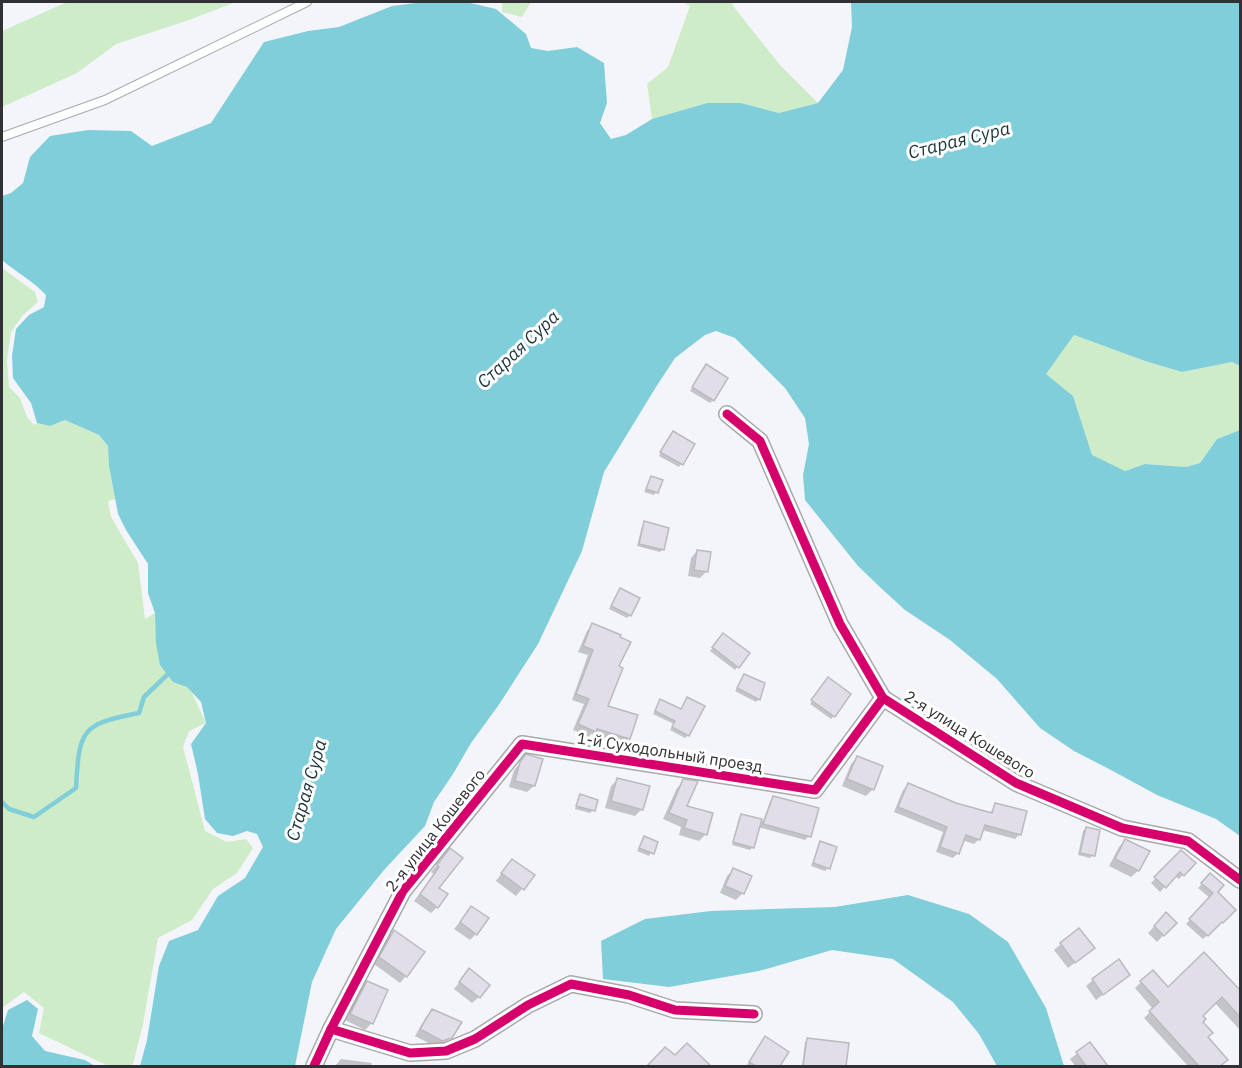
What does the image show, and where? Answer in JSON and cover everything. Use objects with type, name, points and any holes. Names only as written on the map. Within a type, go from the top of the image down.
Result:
[{"type":"street","name":"2-я улица Кошевого","points":[[727,414],[760,441],[840,624],[883,698],[1016,783],[1122,828],[1188,841],[1240,880]]},
{"type":"street","name":"1-й Суходольный проезд","points":[[522,744],[815,790],[883,698]]},
{"type":"street","name":"2-я улица Кошевого","points":[[314,1066],[403,891],[522,744]]},
{"type":"street","points":[[331,1029],[410,1053],[446,1051],[475,1039],[528,1005],[571,984],[629,995],[675,1010],[754,1014]]},
{"type":"lane","points":[[2,137],[105,100],[307,2]]},
{"type":"green space","points":[[67,2],[236,2],[116,44],[77,73],[2,107],[2,31]]},
{"type":"green space","points":[[502,2],[531,2],[522,17],[502,12]]},
{"type":"green space","points":[[683,2],[732,2],[780,65],[818,103],[779,113],[741,103],[707,103],[652,119],[647,84],[668,67],[690,6]]},
{"type":"green space","points":[[2,268],[35,292],[38,302],[23,315],[11,332],[7,360],[9,387],[20,398],[27,417],[34,425],[37,423],[50,426],[65,420],[99,435],[108,446],[115,499],[108,501],[111,517],[138,563],[145,619],[155,613],[206,723],[189,731],[183,747],[205,831],[227,842],[246,839],[253,848],[237,873],[213,889],[192,920],[158,938],[143,1024],[133,1064],[128,1066],[108,1066],[39,1033],[44,1008],[24,992],[2,1008]]},
{"type":"green space","points":[[1074,335],[1182,372],[1232,362],[1240,366],[1240,430],[1217,439],[1200,463],[1186,467],[1145,464],[1125,471],[1092,456],[1073,396],[1046,374]]},
{"type":"water","name":"Старая Сура","points":[[424,2],[466,2],[496,9],[526,34],[531,48],[548,51],[577,47],[604,63],[607,103],[600,123],[611,139],[626,135],[652,119],[707,103],[741,103],[779,113],[818,103],[843,70],[852,27],[851,2],[1240,2],[1240,366],[1232,362],[1182,372],[1074,335],[1046,374],[1073,396],[1092,455],[1125,471],[1145,464],[1186,467],[1200,463],[1217,439],[1240,430],[1240,836],[1216,819],[1157,795],[1074,751],[1040,728],[997,679],[950,640],[905,610],[858,566],[805,500],[803,475],[809,444],[805,418],[785,388],[735,338],[716,331],[705,335],[675,358],[656,387],[604,472],[582,551],[538,644],[434,802],[425,826],[384,870],[336,929],[312,982],[295,1066],[140,1066],[147,1040],[159,966],[169,941],[198,930],[218,896],[245,878],[263,847],[257,834],[247,831],[233,836],[217,833],[205,819],[191,744],[206,723],[201,702],[187,687],[173,682],[160,665],[156,643],[155,613],[148,593],[148,564],[118,514],[109,466],[108,446],[99,435],[65,420],[50,426],[37,423],[31,403],[13,378],[12,356],[16,329],[29,315],[44,307],[46,295],[2,260],[2,196],[11,193],[23,183],[30,157],[50,136],[88,130],[131,131],[152,146],[211,123],[264,42],[308,31],[339,27],[392,6]]},
{"type":"water","points":[[908,895],[969,914],[1008,942],[1046,1008],[1064,1066],[997,1066],[979,1034],[953,1002],[893,959],[832,950],[759,971],[669,987],[603,979],[601,941],[645,919],[711,911],[835,907]]},
{"type":"water","points":[[27,1000],[38,1009],[32,1036],[45,1051],[85,1060],[95,1066],[2,1066],[2,1029],[8,1010]]},
{"type":"building","points":[[706,364],[728,378],[714,401],[692,387]]},
{"type":"building","points":[[673,431],[695,444],[683,465],[660,452]]},
{"type":"building","points":[[651,476],[663,480],[658,493],[646,489]]},
{"type":"building","points":[[644,521],[669,528],[664,550],[639,544]]},
{"type":"building","points":[[697,550],[711,552],[708,572],[694,570]]},
{"type":"building","points":[[620,588],[640,598],[631,616],[611,606]]},
{"type":"building","points":[[592,623],[621,635],[620,637],[631,642],[619,666],[623,668],[608,706],[638,715],[630,739],[597,729],[596,732],[578,724],[589,699],[576,694],[593,650],[583,646]]},
{"type":"building","points":[[723,633],[750,653],[739,668],[712,647]]},
{"type":"building","points":[[744,674],[765,683],[760,700],[737,688]]},
{"type":"building","points":[[828,677],[851,694],[835,717],[811,700]]},
{"type":"building","points":[[687,697],[705,706],[689,736],[672,727],[675,721],[655,711],[660,699],[681,709]]},
{"type":"building","points":[[526,754],[543,759],[535,786],[515,781],[520,762]]},
{"type":"building","points":[[857,756],[883,766],[874,790],[847,779]]},
{"type":"building","points":[[617,778],[650,786],[643,810],[611,801]]},
{"type":"building","points":[[683,779],[698,781],[687,806],[713,813],[707,835],[684,828],[687,820],[669,813]]},
{"type":"building","points":[[908,783],[956,803],[992,813],[995,803],[1027,811],[1021,835],[985,825],[980,840],[966,835],[959,854],[940,847],[947,827],[898,807]]},
{"type":"building","points":[[580,794],[598,800],[595,811],[576,806]]},
{"type":"building","points":[[773,796],[819,808],[811,837],[763,824]]},
{"type":"building","points":[[741,814],[762,819],[754,848],[733,842]]},
{"type":"building","points":[[1086,827],[1100,830],[1095,856],[1080,853]]},
{"type":"building","points":[[644,836],[658,842],[654,854],[639,848]]},
{"type":"building","points":[[1125,839],[1150,851],[1139,871],[1115,859]]},
{"type":"building","points":[[820,841],[837,847],[830,869],[813,863]]},
{"type":"building","points":[[450,848],[463,858],[439,888],[448,894],[438,908],[420,894]]},
{"type":"building","points":[[1181,850],[1196,863],[1184,876],[1180,872],[1166,888],[1154,877]]},
{"type":"building","points":[[512,859],[535,875],[524,890],[501,873]]},
{"type":"building","points":[[733,868],[752,876],[744,894],[725,886]]},
{"type":"building","points":[[1210,873],[1224,885],[1218,892],[1236,910],[1208,936],[1189,919],[1213,893],[1201,883]]},
{"type":"building","points":[[471,906],[489,918],[477,935],[460,922]]},
{"type":"building","points":[[1166,912],[1177,923],[1164,936],[1154,926]]},
{"type":"building","points":[[1079,928],[1095,948],[1075,963],[1060,943]]},
{"type":"building","points":[[394,930],[425,952],[407,977],[379,957]]},
{"type":"building","points":[[1204,952],[1240,990],[1240,1017],[1222,997],[1203,1016],[1206,1019],[1203,1022],[1213,1033],[1208,1037],[1228,1060],[1220,1066],[1199,1066],[1149,1011],[1159,1002],[1140,981],[1153,970],[1168,987]]},
{"type":"building","points":[[1119,959],[1130,975],[1103,995],[1092,979]]},
{"type":"building","points":[[469,968],[490,985],[480,998],[459,982]]},
{"type":"building","points":[[367,981],[388,990],[373,1024],[350,1014]]},
{"type":"building","points":[[432,1009],[462,1022],[452,1038],[442,1041],[420,1029]]},
{"type":"building","points":[[765,1036],[789,1052],[780,1066],[756,1066],[749,1062]]},
{"type":"building","points":[[807,1038],[849,1043],[846,1066],[803,1066]]},
{"type":"building","points":[[1090,1042],[1108,1066],[1086,1066],[1076,1052]]},
{"type":"building","points":[[687,1043],[711,1066],[647,1066],[665,1047],[675,1055]]},
{"type":"waterway","points":[[2,802],[9,809],[34,817],[76,788],[79,753],[87,733],[94,726],[105,721],[139,713],[144,697],[167,675]]},
{"type":"cycle path","points":[[727,414],[760,441],[840,624],[883,698],[1016,783],[1122,828],[1188,841],[1240,880]]},
{"type":"cycle path","points":[[314,1066],[403,891],[522,744],[815,790],[883,698]]},
{"type":"cycle path","points":[[331,1029],[410,1053],[446,1051],[475,1039],[528,1005],[571,984],[629,995],[675,1010],[754,1014]]}]
